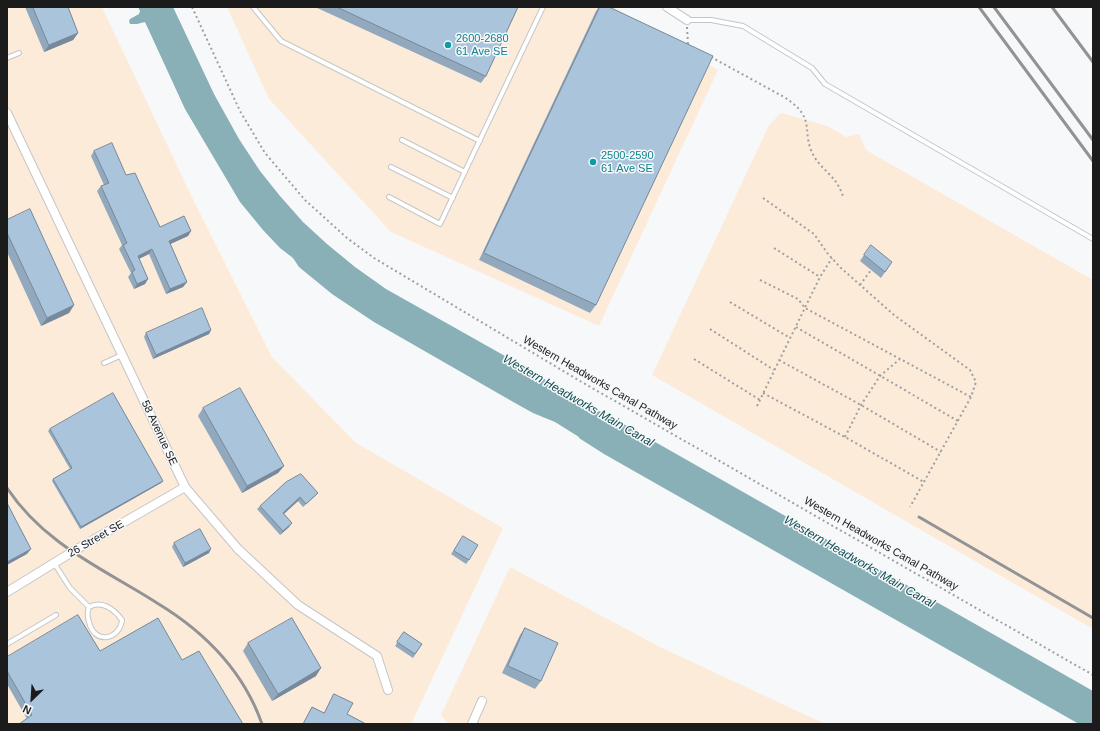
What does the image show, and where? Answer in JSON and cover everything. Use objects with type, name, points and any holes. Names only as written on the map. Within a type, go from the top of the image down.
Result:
[{"type":"street","points":[[667,7],[687,20]]},
{"type":"street","name":"58 Avenue SE","points":[[7,113],[185,487],[238,549],[298,605],[376,656],[388,690]]},
{"type":"street","name":"26 Street SE","points":[[7,592],[185,487]]},
{"type":"street","points":[[472,724],[482,701]]},
{"type":"lane","points":[[253,7],[281,41],[480,141]]},
{"type":"lane","points":[[389,197],[440,224],[543,7]]},
{"type":"lane","points":[[687,20],[710,20],[742,26],[812,68],[826,84],[1093,239]]},
{"type":"lane","points":[[7,58],[18,53]]},
{"type":"lane","points":[[402,140],[465,172]]},
{"type":"lane","points":[[391,167],[453,198]]},
{"type":"lane","points":[[104,363],[122,355]]},
{"type":"lane","points":[[54,563],[70,588],[89,607]]},
{"type":"lane","points":[[94,604],[101,605],[115,611],[122,620],[119,629],[113,635],[106,637],[99,637],[94,634],[90,629],[87,613],[89,607],[94,604]]},
{"type":"lane","points":[[7,644],[56,615]]},
{"type":"path","name":"Western Headworks Canal Pathway","points":[[192,7],[240,111],[265,153],[305,200],[347,238],[374,258],[580,381],[1093,674]]},
{"type":"path","points":[[687,20],[688,45],[694,48]]},
{"type":"path","points":[[707,55],[784,97],[802,111],[806,120],[810,144],[815,158],[837,183],[843,196]]},
{"type":"path","points":[[763,198],[814,234],[841,268],[894,315],[970,370],[976,382],[971,397],[910,508]]},
{"type":"path","points":[[774,248],[820,278]]},
{"type":"path","points":[[757,406],[820,278],[832,258]]},
{"type":"path","points":[[860,285],[871,270]]},
{"type":"path","points":[[760,280],[798,299],[805,308],[971,397]]},
{"type":"path","points":[[730,302],[790,338]]},
{"type":"path","points":[[796,327],[958,421]]},
{"type":"path","points":[[710,329],[774,370]]},
{"type":"path","points":[[694,359],[760,400]]},
{"type":"path","points":[[845,437],[861,405],[880,376],[900,359]]},
{"type":"path","points":[[779,360],[861,405],[941,452]]},
{"type":"path","points":[[763,393],[924,482]]},
{"type":"shaded area","points":[[7,7],[102,7],[189,191],[272,357],[356,443],[503,528],[411,724],[7,724]]},
{"type":"shaded area","points":[[227,7],[614,7],[718,70],[599,326],[391,232],[269,99]]},
{"type":"shaded area","points":[[781,113],[828,126],[846,137],[859,134],[866,150],[1093,280],[1093,629],[652,375],[769,125]]},
{"type":"shaded area","points":[[510,567],[660,647],[825,724],[448,724],[441,715]]},
{"type":"water","name":"Western Headworks Main Canal","points":[[138,7],[173,7],[214,94],[239,139],[260,171],[303,222],[355,267],[386,289],[537,374],[577,401],[606,414],[1093,691],[1093,724],[1079,724],[604,454],[555,422],[533,413],[374,322],[332,294],[299,267],[293,258],[280,248],[240,202],[185,109],[145,22],[130,24],[130,19],[139,14],[140,11]]},
{"type":"building","points":[[33,7],[68,7],[78,33],[49,45]]},
{"type":"building","name":"2600-2680 61 Ave SE","points":[[337,7],[518,7],[486,76]]},
{"type":"building","name":"2500-2590 61 Ave SE","points":[[600,7],[609,7],[713,56],[596,305],[484,253]]},
{"type":"building","points":[[112,143],[126,175],[135,173],[160,227],[184,216],[191,231],[169,241],[187,282],[170,289],[152,249],[138,256],[148,279],[137,284],[132,272],[135,270],[123,245],[127,243],[101,186],[109,183],[94,151]]},
{"type":"building","points":[[30,209],[74,305],[47,318],[7,233],[7,220]]},
{"type":"building","points":[[871,245],[892,262],[885,272],[864,255]]},
{"type":"building","points":[[202,308],[211,330],[156,355],[146,333]]},
{"type":"building","points":[[240,388],[284,466],[247,486],[203,408]]},
{"type":"building","points":[[113,393],[163,481],[81,527],[53,479],[72,468],[50,429]]},
{"type":"building","points":[[301,474],[318,493],[306,504],[300,497],[283,513],[292,523],[283,531],[260,506],[286,482]]},
{"type":"building","points":[[7,503],[31,549],[7,562]]},
{"type":"building","points":[[200,529],[211,549],[185,563],[174,543]]},
{"type":"building","points":[[463,536],[478,545],[469,560],[454,551]]},
{"type":"building","points":[[78,615],[100,651],[158,618],[182,660],[199,651],[243,724],[19,724],[32,715],[7,671],[7,657]]},
{"type":"building","points":[[292,618],[321,668],[278,694],[248,643]]},
{"type":"building","points":[[525,628],[558,643],[541,681],[508,666]]},
{"type":"building","points":[[404,632],[422,644],[415,654],[397,642]]},
{"type":"building","points":[[334,694],[353,703],[347,714],[366,724],[303,724],[312,707],[324,713]]},
{"type":"railway","points":[[979,7],[1093,161]]},
{"type":"railway","points":[[994,7],[1093,140]]},
{"type":"railway","points":[[1052,7],[1093,62]]},
{"type":"railway","points":[[7,488],[22,508],[57,540],[95,566],[175,614],[206,640],[220,654],[244,686],[254,704],[262,724]]},
{"type":"railway","points":[[919,517],[1093,618]]},
{"type":"place","name":"2600-2680 61 Ave SE","points":[[448,45]]},
{"type":"place","name":"2500-2590 61 Ave SE","points":[[593,162]]}]
